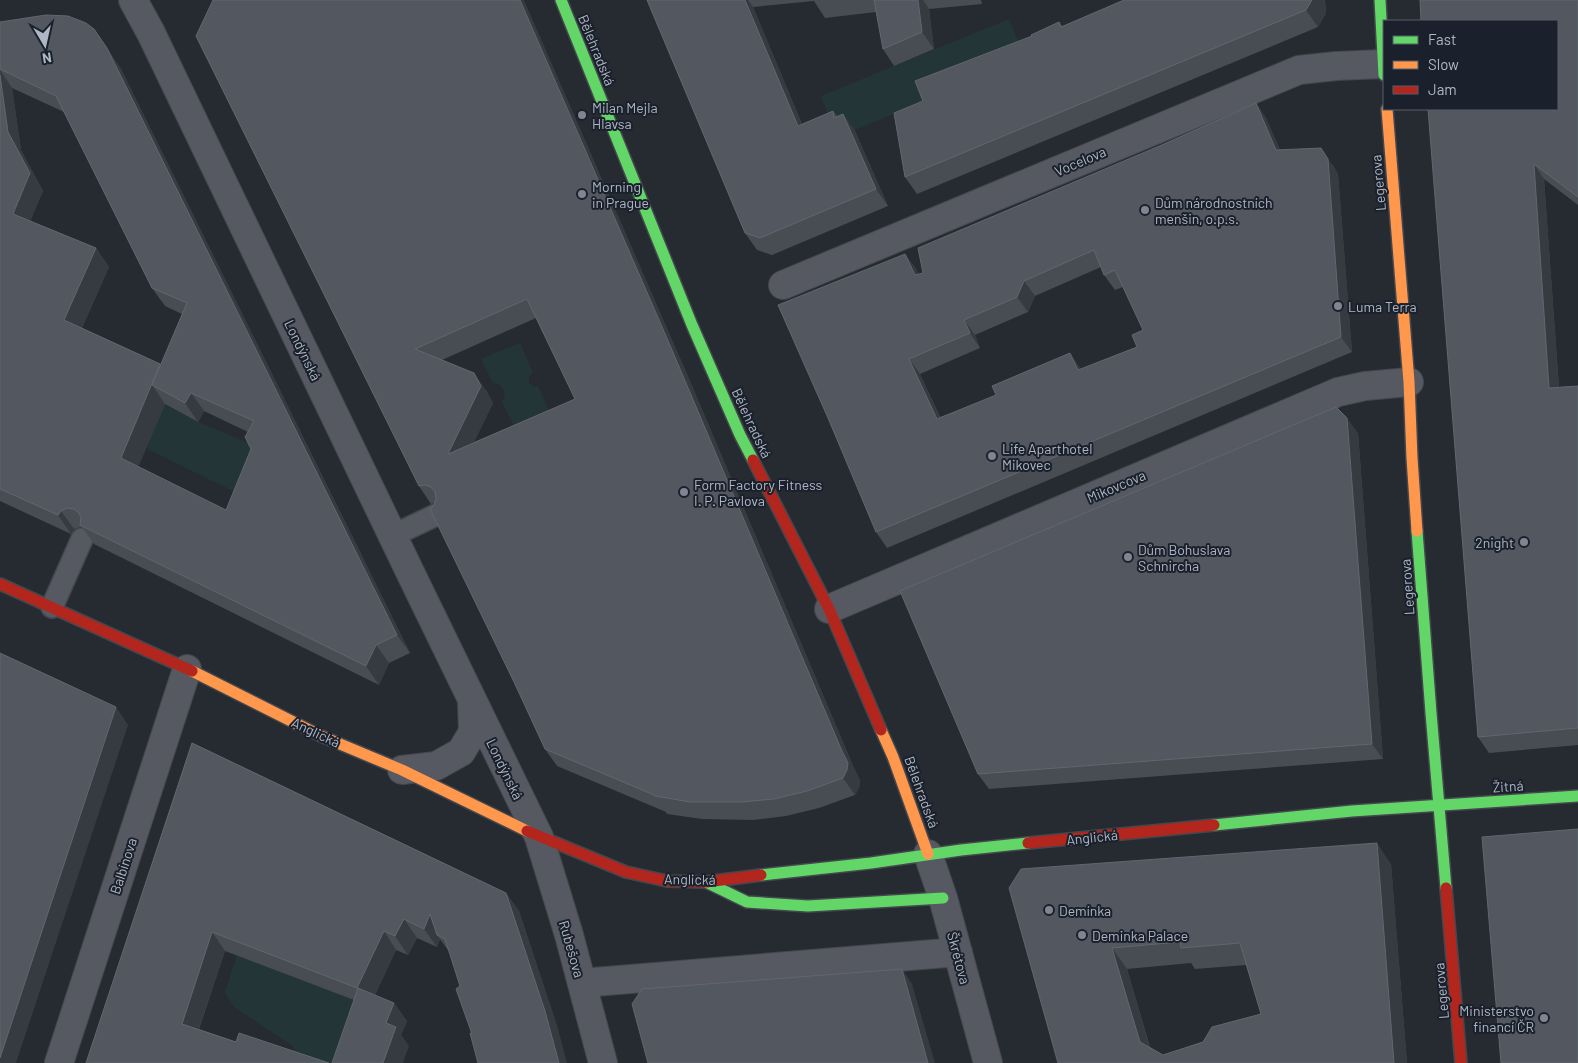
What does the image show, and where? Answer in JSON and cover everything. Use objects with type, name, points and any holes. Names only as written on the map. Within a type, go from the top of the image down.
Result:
[{"type":"street","name":"Londýnská","points":[[133,0],[151,33],[392,536],[539,836]]},
{"type":"street","name":"Bělehradská","points":[[561,0],[692,325],[736,427],[829,609],[893,757],[928,854]]},
{"type":"street","points":[[1380,0],[1383,52]]},
{"type":"street","name":"Vocelova","points":[[783,285],[1299,70],[1336,66],[1383,70]]},
{"type":"street","name":"Legerova","points":[[1387,110],[1409,382],[1415,497],[1431,713],[1461,1063]]},
{"type":"street","name":"Mikovcova","points":[[829,609],[1338,392],[1365,386],[1409,382]]},
{"type":"street","name":"Anglická","points":[[0,584],[187,669],[321,736],[402,770],[539,836],[626,872],[666,881],[706,882],[872,863],[928,854],[1352,811],[1440,806]]},
{"type":"street","name":"Balbínova","points":[[59,1063],[187,669]]},
{"type":"street","name":"Londýnská","points":[[402,770],[436,766],[460,752],[473,732],[472,701]]},
{"type":"street","name":"Žitná","points":[[1440,806],[1578,796]]},
{"type":"street","name":"Rubešova","points":[[539,836],[603,1063]]},
{"type":"street","name":"Škrétova","points":[[928,854],[943,898],[988,1063]]},
{"type":"street","points":[[706,882],[747,902],[808,906],[943,898]]},
{"type":"street","points":[[582,983],[958,952]]},
{"type":"lane","points":[[392,536],[436,515]]},
{"type":"lane","points":[[52,607],[82,539]]},
{"type":"shaded area","points":[[1009,19],[1022,51],[928,99],[846,134],[835,132],[821,96]]},
{"type":"shaded area","points":[[520,343],[533,372],[529,376],[529,383],[535,387],[538,386],[551,415],[516,430],[502,402],[505,395],[503,389],[493,383],[481,359]]},
{"type":"shaded area","points":[[164,404],[194,420],[262,449],[241,495],[146,448]]},
{"type":"shaded area","points":[[237,955],[370,1006],[351,1063],[289,1063],[294,1047],[234,1007],[225,992]]},
{"type":"building","points":[[213,0],[520,0],[848,763],[843,778],[807,791],[774,799],[741,802],[690,802],[655,796],[545,749],[430,509],[436,499],[435,492],[431,487],[419,486],[196,36]],"holes":[[[527,299],[575,399],[448,454],[481,386],[474,373],[415,349]]]},
{"type":"building","points":[[647,0],[745,0],[798,126],[833,111],[834,118],[843,114],[876,189],[760,238],[745,233]]},
{"type":"building","points":[[874,0],[918,0],[922,32],[883,49]]},
{"type":"building","points":[[1124,0],[1312,0],[1306,10],[905,177],[894,113],[923,101],[915,81],[1032,36],[1059,22],[1061,27]]},
{"type":"building","points":[[1420,0],[1578,0],[1578,197],[1534,164],[1549,388],[1578,386],[1578,728],[1478,737],[1428,110],[1558,110],[1558,20],[1421,20]]},
{"type":"building","points":[[46,15],[68,16],[86,23],[94,29],[107,48],[397,635],[376,645],[366,666],[80,525],[81,518],[74,509],[67,508],[58,515],[0,489],[0,75],[8,132],[30,173],[13,214],[96,248],[64,320],[160,364],[121,458],[226,510],[251,449],[245,437],[254,421],[191,393],[185,403],[152,385],[187,303],[152,288],[56,96],[0,69],[0,22]]},
{"type":"building","points":[[1256,103],[1276,150],[1321,148],[1328,159],[1341,337],[876,532],[778,305],[905,254],[915,275],[923,273],[918,248]],"holes":[[[1094,250],[1104,275],[1115,270],[1143,330],[1132,335],[1137,347],[1078,370],[1070,353],[992,386],[996,395],[937,419],[909,359],[970,333],[964,320],[1017,297],[1024,281]]]},
{"type":"building","points":[[1336,407],[1347,418],[1372,744],[978,774],[900,591]]},
{"type":"building","points":[[0,653],[116,707],[0,1058]]},
{"type":"building","points":[[192,743],[506,893],[545,1011],[559,1063],[478,1063],[470,1033],[472,1034],[456,989],[460,986],[445,939],[437,935],[430,914],[424,929],[404,919],[395,936],[384,931],[357,988],[212,932],[182,1024],[236,1042],[239,1033],[329,1063],[86,1063]]},
{"type":"building","points":[[1578,829],[1578,1063],[1501,1063],[1482,837]]},
{"type":"building","points":[[1377,843],[1394,1063],[1058,1063],[1009,888],[1021,869]],"holes":[[[1180,942],[1181,948],[1240,943],[1261,1014],[1212,1027],[1203,1042],[1163,1055],[1140,1042],[1112,948]]]},
{"type":"building","points":[[902,969],[928,1063],[648,1063],[632,1004],[642,989]]},
{"type":"building","points":[[358,988],[394,1003],[386,1023],[396,1027],[383,1063],[332,1063]]},
{"type":"traffic: fast","points":[[561,0],[692,325],[740,435],[753,460]]},
{"type":"traffic: fast","points":[[1380,0],[1383,56]]},
{"type":"traffic: fast","points":[[1417,531],[1446,888]]},
{"type":"traffic: fast","points":[[1214,825],[1352,811],[1578,796]]},
{"type":"traffic: fast","points":[[761,875],[1028,843]]},
{"type":"traffic: fast","points":[[706,882],[747,902],[808,906],[943,898]]},
{"type":"traffic: slow","points":[[1387,110],[1409,382],[1417,531]]},
{"type":"traffic: slow","points":[[192,671],[321,736],[402,770],[527,831]]},
{"type":"traffic: slow","points":[[881,730],[893,757],[928,854]]},
{"type":"traffic: jam","points":[[753,460],[829,609],[881,730]]},
{"type":"traffic: jam","points":[[0,584],[192,671]]},
{"type":"traffic: jam","points":[[1028,843],[1214,825]]},
{"type":"traffic: jam","points":[[527,831],[626,872],[667,881],[706,882],[761,875]]},
{"type":"traffic: jam","points":[[1446,888],[1461,1063]]},
{"type":"place","name":"Milan Mejla Hlavsa","points":[[582,115]]},
{"type":"place","name":"Morning in Prague","points":[[582,194]]},
{"type":"place","name":"Dům národnostních menšin, o.p.s.","points":[[1145,210]]},
{"type":"place","name":"Luma Terra","points":[[1338,306]]},
{"type":"place","name":"Life Aparthotel Mikovec","points":[[992,456]]},
{"type":"place","name":"Form Factory Fitness I. P. Pavlova","points":[[684,492]]},
{"type":"place","name":"2night","points":[[1524,542]]},
{"type":"place","name":"Dům Bohuslava Schnircha","points":[[1128,557]]},
{"type":"place","name":"Demínka","points":[[1049,910]]},
{"type":"place","name":"Deminka Palace","points":[[1082,935]]},
{"type":"place","name":"Ministerstvo financí ČR","points":[[1544,1018]]}]
